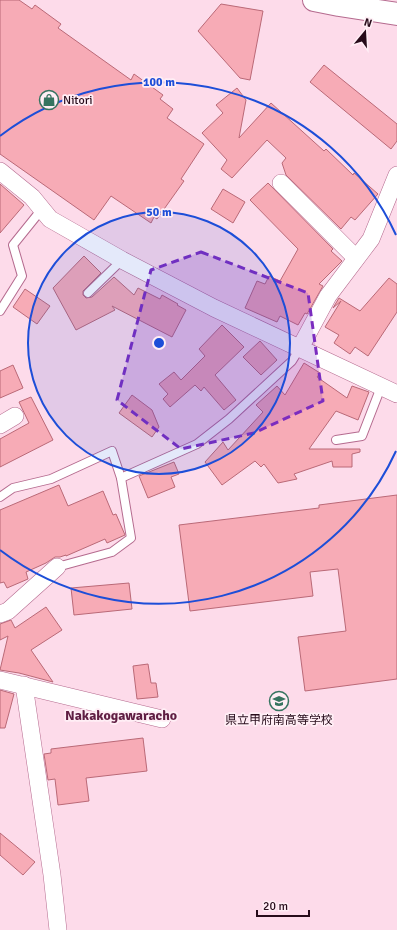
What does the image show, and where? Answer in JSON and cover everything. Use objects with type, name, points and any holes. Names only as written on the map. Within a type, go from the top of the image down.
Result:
[{"type":"highway","points":[[314,0],[397,14]]},
{"type":"street","points":[[0,171],[32,196],[50,219],[122,260],[214,308],[397,394]]},
{"type":"street","points":[[300,348],[328,296],[371,239],[397,175]]},
{"type":"street","points":[[281,183],[356,258]]},
{"type":"street","points":[[0,425],[15,416]]},
{"type":"street","points":[[0,614],[8,611],[57,567]]},
{"type":"street","points":[[0,680],[162,719]]},
{"type":"street","points":[[24,685],[52,875],[58,930]]},
{"type":"lane","points":[[0,311],[22,276],[13,245],[42,209]]},
{"type":"lane","points":[[88,293],[122,260]]},
{"type":"lane","points":[[121,478],[197,444],[229,420],[292,361],[300,348]]},
{"type":"lane","points":[[336,440],[362,436],[381,387]]},
{"type":"lane","points":[[0,497],[13,488],[51,478],[112,451],[121,478],[131,538],[112,552],[57,567]]},
{"type":"highlighted area","points":[[201,252],[308,293],[323,401],[254,433],[181,449],[117,400],[151,270]]},
{"type":"building","points":[[0,0],[19,0],[32,9],[35,5],[61,24],[58,28],[131,80],[134,74],[163,95],[160,99],[173,109],[167,118],[204,144],[181,179],[184,181],[157,219],[154,217],[151,223],[111,196],[94,220],[0,154]]},
{"type":"building","points":[[221,4],[263,11],[250,80],[240,78],[198,31]]},
{"type":"building","points":[[324,65],[397,124],[397,141],[391,149],[310,82]]},
{"type":"building","points":[[237,88],[246,100],[239,138],[271,103],[324,151],[326,149],[353,175],[354,173],[378,194],[355,220],[351,217],[341,229],[286,175],[282,163],[286,158],[267,140],[232,178],[221,169],[227,160],[202,133],[223,113],[216,105]]},
{"type":"building","points":[[268,183],[333,249],[331,251],[342,261],[319,284],[323,286],[307,314],[305,313],[298,325],[280,316],[277,322],[245,308],[257,281],[265,284],[269,276],[280,281],[298,249],[250,200]]},
{"type":"building","points":[[0,184],[24,205],[0,233]]},
{"type":"building","points":[[223,189],[245,202],[233,223],[211,209]]},
{"type":"building","points":[[84,256],[101,273],[83,291],[83,295],[86,298],[92,297],[114,277],[134,295],[138,288],[160,299],[162,295],[186,310],[172,337],[112,306],[115,310],[76,330],[53,288]]},
{"type":"building","points":[[389,278],[397,284],[397,312],[368,356],[355,347],[350,354],[334,343],[339,335],[325,327],[341,301],[333,308],[339,298],[360,311]]},
{"type":"building","points":[[25,289],[50,306],[37,324],[13,307]]},
{"type":"building","points":[[222,325],[244,347],[215,375],[236,400],[224,410],[204,387],[201,391],[195,385],[170,407],[163,399],[168,394],[159,384],[174,372],[181,380],[205,356],[199,349]]},
{"type":"building","points":[[260,341],[277,360],[261,375],[243,357]]},
{"type":"building","points":[[304,363],[320,373],[317,377],[347,398],[352,386],[369,392],[358,420],[336,411],[309,449],[360,449],[360,452],[352,454],[352,467],[333,467],[332,461],[294,474],[297,479],[278,483],[264,464],[261,467],[255,461],[222,485],[205,462],[223,442],[228,450],[263,412],[256,405],[277,386],[285,395]]},
{"type":"building","points":[[13,365],[23,388],[0,398],[0,371]]},
{"type":"building","points":[[132,395],[152,410],[159,427],[152,437],[119,413]]},
{"type":"building","points":[[31,397],[53,440],[0,467],[0,439],[29,423],[19,402]]},
{"type":"building","points":[[174,462],[179,474],[171,477],[175,487],[148,498],[139,476]]},
{"type":"building","points":[[59,485],[68,506],[103,491],[113,515],[116,514],[125,535],[107,543],[105,539],[66,556],[55,557],[26,572],[28,579],[7,588],[4,582],[0,583],[0,510]]},
{"type":"building","points":[[397,495],[397,679],[305,691],[298,637],[346,631],[338,569],[310,572],[313,596],[190,611],[179,525],[319,508],[319,505]]},
{"type":"building","points":[[129,583],[132,609],[74,615],[71,588]]},
{"type":"building","points":[[46,607],[62,630],[31,650],[53,682],[19,673],[0,670],[8,636],[0,640],[0,624],[11,620],[15,628]]},
{"type":"building","points":[[148,664],[151,683],[156,683],[158,697],[137,699],[133,666]]},
{"type":"building","points":[[0,690],[14,694],[5,728],[0,728]]},
{"type":"building","points":[[143,738],[147,771],[86,778],[89,801],[58,805],[55,779],[48,780],[44,754],[51,753],[51,749]]},
{"type":"building","points":[[0,833],[35,862],[23,875],[0,855]]},
{"type":"place","name":"Nitori","points":[[49,100]]},
{"type":"place","name":"県立甲府南高等学校","points":[[279,701]]},
{"type":"district","name":"Nakakogawaracho","points":[[121,715]]}]
